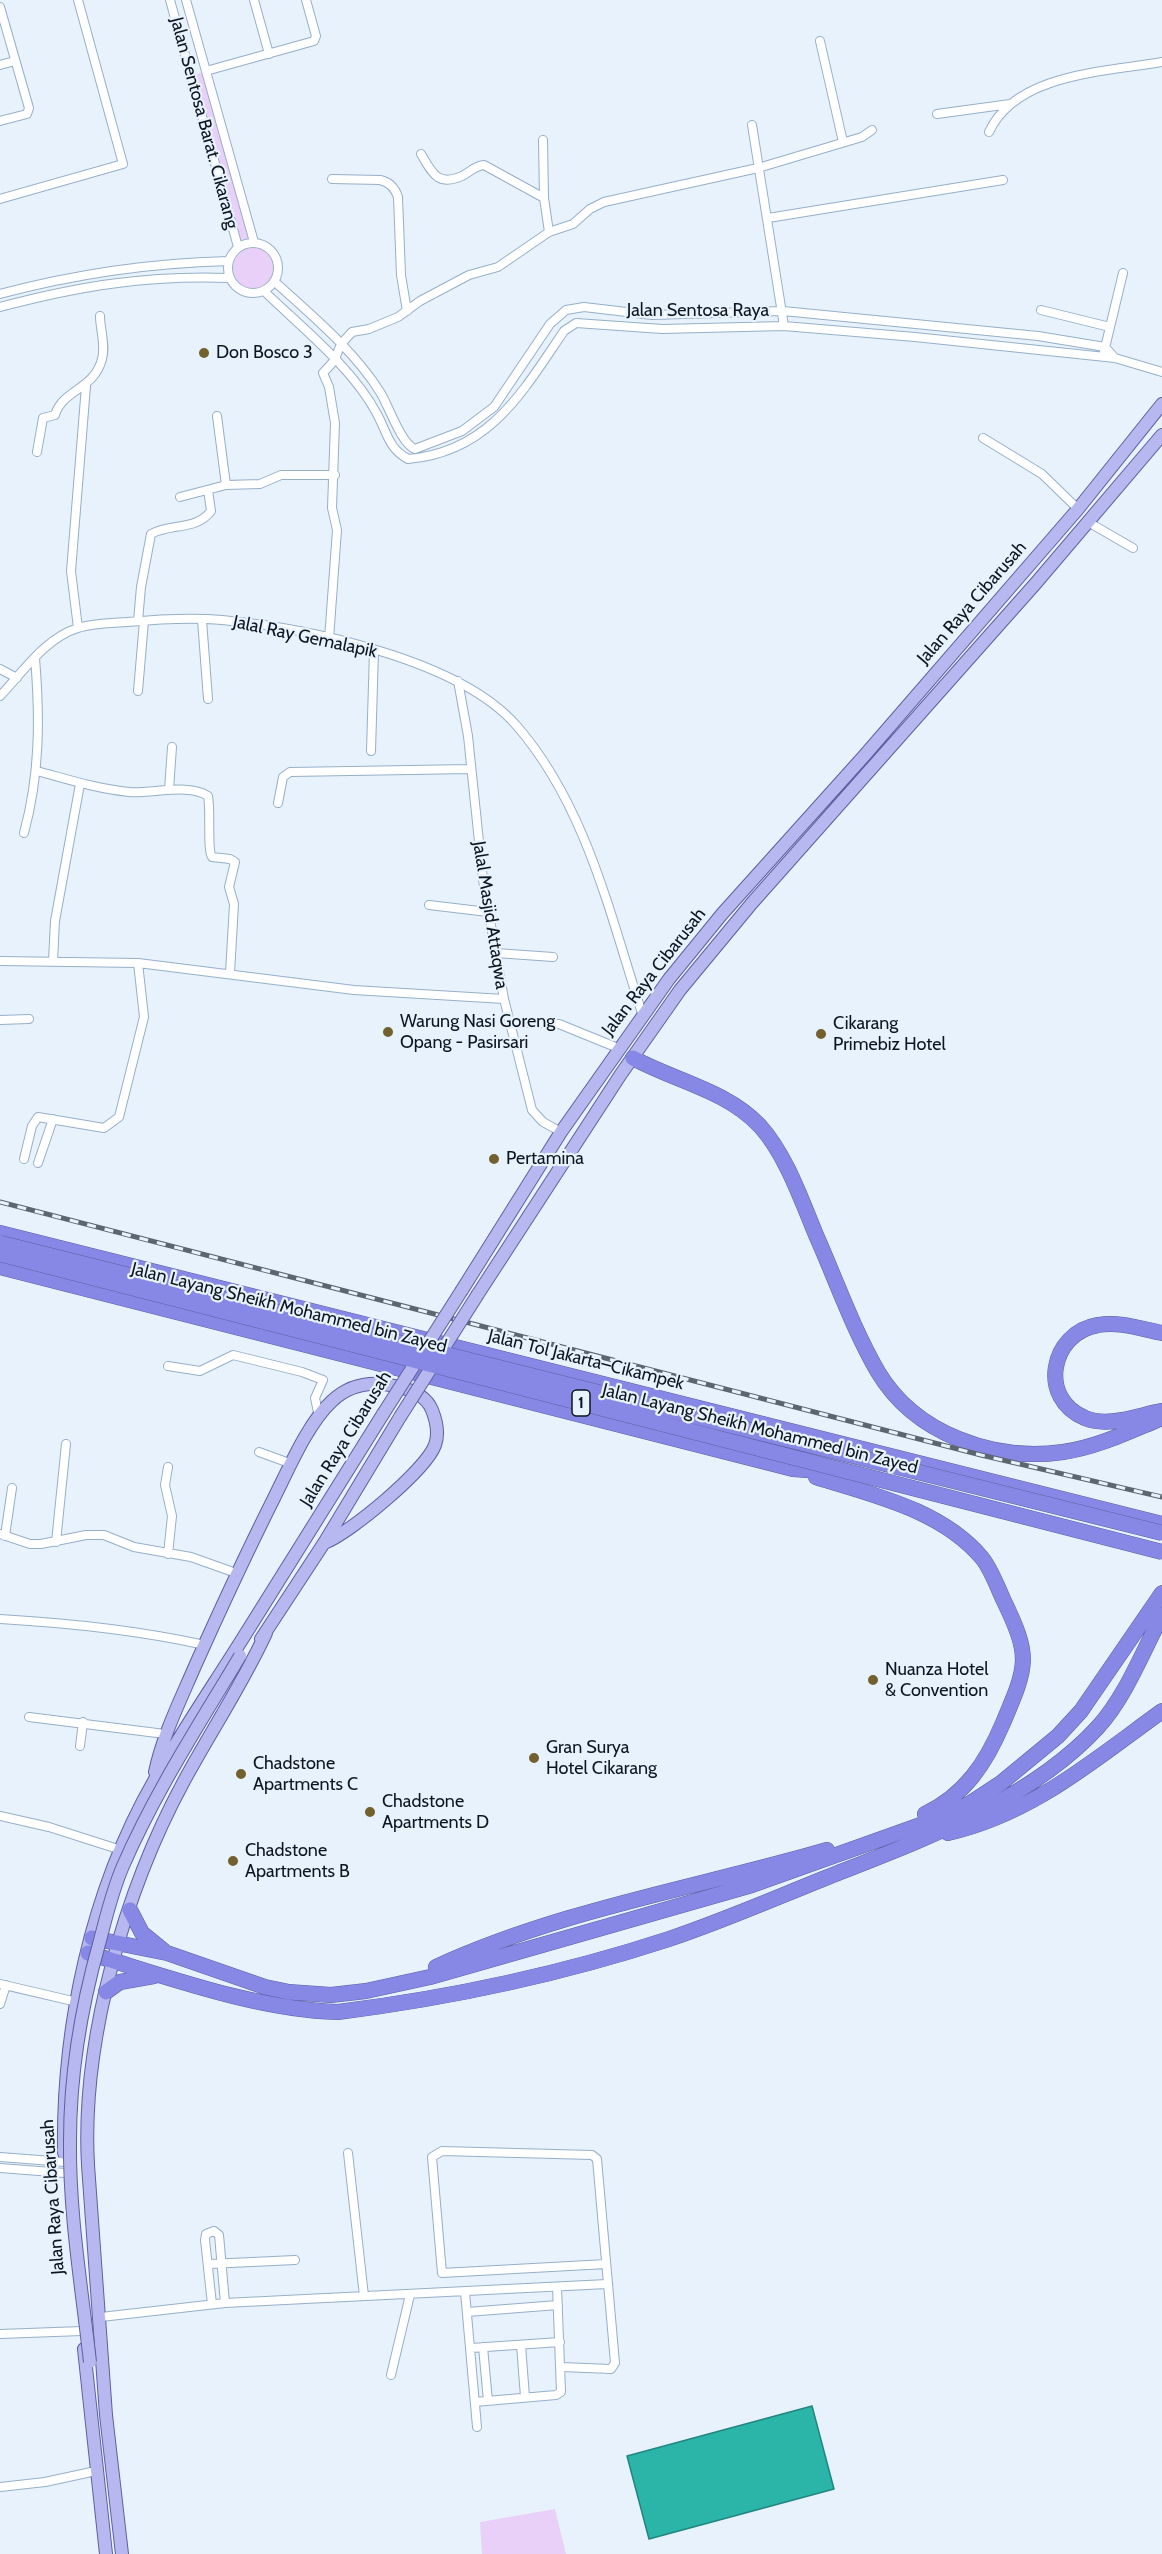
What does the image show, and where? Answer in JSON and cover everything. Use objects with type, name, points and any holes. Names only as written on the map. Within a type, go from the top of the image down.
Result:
[{"type":"highway","points":[[633,1058],[660,1073],[722,1097],[759,1125],[770,1138],[796,1188],[878,1373],[900,1399],[941,1432],[969,1444],[1016,1454],[1039,1455],[1066,1452],[1108,1441],[1162,1418]]},
{"type":"highway","name":"Jalan Tol Jakarta–Cikampek","points":[[0,1233],[1162,1524]]},
{"type":"highway","name":"Jalan Layang Sheikh Mohammed bin Zayed","points":[[0,1243],[1162,1533]]},
{"type":"highway","name":"Jalan Layang Sheikh Mohammed bin Zayed","points":[[0,1254],[1162,1554]]},
{"type":"highway","name":"1","points":[[0,1267],[793,1469],[832,1472],[1162,1554]]},
{"type":"highway","points":[[1162,1333],[1111,1324],[1087,1328],[1066,1343],[1055,1361],[1053,1376],[1060,1399],[1070,1409],[1086,1419],[1116,1421],[1162,1411]]},
{"type":"highway","points":[[410,1981],[454,1959],[599,1909],[799,1858],[894,1827],[950,1801],[978,1771],[991,1749],[1012,1701],[1025,1659],[1020,1634],[984,1561],[966,1541],[916,1512],[884,1498],[793,1469]]},
{"type":"highway","points":[[92,1938],[167,1953],[265,1987],[289,1992],[331,1995],[410,1981],[752,1885],[903,1833],[969,1804],[1033,1758],[1081,1712],[1160,1596]]},
{"type":"highway","points":[[86,1959],[246,1997],[318,2011],[338,2012],[398,2003],[557,1972],[610,1958],[671,1938],[928,1837],[1018,1790],[1052,1769],[1100,1725],[1119,1696],[1162,1615]]},
{"type":"highway","points":[[928,1837],[970,1828],[1024,1806],[1072,1777],[1162,1711]]},
{"type":"highway","points":[[128,1917],[142,1933],[167,1953]]},
{"type":"highway","points":[[106,1992],[125,1980],[160,1975]]},
{"type":"main road","name":"Jalan Raya Cibarusah","points":[[106,2554],[65,2168],[67,2067],[77,2002],[99,1914],[121,1850],[153,1782],[561,1132],[642,1013],[722,914],[864,756],[1078,509],[1162,404]]},
{"type":"main road","name":"Jalan Raya Cibarusah","points":[[122,2554],[106,2415],[101,2316],[86,2126],[92,2060],[106,1992],[148,1854],[184,1780],[233,1700],[266,1633],[324,1543],[400,1417],[657,1022],[752,903],[1162,435]]},
{"type":"main road","points":[[642,1013],[657,1022]]},
{"type":"main road","points":[[153,1782],[165,1734],[236,1573],[319,1417],[332,1401],[345,1391],[376,1383],[405,1388],[424,1398],[432,1410],[436,1433],[435,1444],[418,1469],[386,1499],[335,1539],[324,1543]]},
{"type":"main road","name":"Jalan Raya Cibarusah","points":[[94,2452],[99,2438],[76,2170],[76,2127],[84,2026],[126,1878],[179,1769],[243,1657],[254,1621]]},
{"type":"main road","name":"Jalan Raya Cibarusah","points":[[243,1657],[266,1633]]},
{"type":"main road","points":[[99,1914],[102,1922],[109,1927],[118,1927],[128,1917]]},
{"type":"main road","name":"Jalan Raya Cibarusah","points":[[93,2362],[106,2415]]},
{"type":"street","points":[[0,199],[123,164],[78,0]]},
{"type":"street","name":"Jalan Sentosa Barat. Cikarang","points":[[170,0],[238,247]]},
{"type":"street","name":"Jalan Sentosa Barat. Cikarang","points":[[186,0],[254,242]]},
{"type":"street","points":[[254,0],[269,54]]},
{"type":"street","points":[[206,71],[316,39],[306,0]]},
{"type":"street","points":[[0,7],[29,112],[0,121]]},
{"type":"street","points":[[820,41],[843,142]]},
{"type":"street","points":[[0,65],[15,61]]},
{"type":"street","points":[[989,132],[996,117],[1011,104],[1052,81],[1162,63]]},
{"type":"street","points":[[937,114],[1011,104]]},
{"type":"street","points":[[752,125],[784,326]]},
{"type":"street","points":[[329,639],[337,530],[332,508],[335,475],[334,406],[323,373],[334,360],[341,344],[356,330],[369,329],[407,311],[420,301],[469,275],[498,267],[549,232],[573,224],[591,209],[611,200],[758,168],[843,142],[872,130]]},
{"type":"street","points":[[543,140],[544,198],[549,232]]},
{"type":"street","points":[[421,154],[433,175],[442,178],[463,175],[472,168],[484,165],[544,198]]},
{"type":"street","points":[[332,178],[387,181],[395,189],[398,197],[402,288],[407,311]]},
{"type":"street","points":[[768,218],[1003,180]]},
{"type":"street","points":[[254,242],[269,247],[274,253],[279,268],[274,281],[264,291],[249,293],[241,291],[229,278],[228,261],[238,247],[254,242]]},
{"type":"street","points":[[0,294],[59,278],[150,265],[228,261]]},
{"type":"street","points":[[1102,359],[1123,273]]},
{"type":"street","points":[[0,307],[60,291],[157,277],[229,278]]},
{"type":"street","name":"Jalan Sentosa Raya","points":[[274,281],[341,344],[379,389],[406,444],[415,450],[462,431],[494,407],[550,324],[566,310],[584,307],[652,315],[783,311],[1038,336],[1105,347]]},
{"type":"street","name":"Jalan Sentosa Raya","points":[[264,291],[365,394],[395,450],[408,459],[428,455],[464,441],[502,417],[564,331],[576,323],[662,329],[784,326],[927,338],[1102,359],[1115,358],[1162,372]]},
{"type":"street","points":[[1041,310],[1110,327]]},
{"type":"street","points":[[78,628],[71,571],[86,386],[102,361],[100,316]]},
{"type":"street","points":[[1105,347],[1115,358]]},
{"type":"street","points":[[37,452],[43,418],[55,415],[62,399],[86,386]]},
{"type":"street","points":[[217,416],[226,485]]},
{"type":"street","points":[[983,438],[1042,474],[1078,509]]},
{"type":"street","points":[[180,497],[226,485],[260,484],[281,475],[335,475]]},
{"type":"street","points":[[138,691],[141,587],[151,534],[188,526],[206,516],[211,511],[208,490]]},
{"type":"street","points":[[1088,522],[1133,548]]},
{"type":"street","points":[[202,620],[208,699]]},
{"type":"street","name":"Jalal Ray Gemalapik","points":[[0,696],[34,658],[60,636],[78,628],[141,621],[202,620],[254,625],[329,639],[374,651],[458,681],[490,702],[515,724],[538,753],[564,799],[596,868],[642,1013]]},
{"type":"street","points":[[371,751],[374,651]]},
{"type":"street","points":[[24,833],[37,771],[39,712],[34,658]]},
{"type":"street","points":[[0,669],[17,678]]},
{"type":"street","name":"Jalal Masjid Attaqwa","points":[[458,681],[468,736],[488,912],[504,999],[532,1110],[543,1122],[561,1132]]},
{"type":"street","points":[[169,790],[172,747]]},
{"type":"street","points":[[278,803],[284,777],[290,772],[470,769]]},
{"type":"street","points":[[37,771],[80,784],[130,792],[169,790],[202,793],[208,796],[211,835],[209,853],[212,857],[230,859],[235,862],[229,886],[234,904],[230,973]]},
{"type":"street","points":[[53,961],[55,921],[80,784]]},
{"type":"street","points":[[429,905],[488,912]]},
{"type":"street","points":[[496,953],[553,957]]},
{"type":"street","points":[[0,961],[138,963],[354,990],[504,999]]},
{"type":"street","points":[[24,1159],[34,1120],[38,1117],[104,1128],[119,1118],[144,1017],[138,963]]},
{"type":"street","points":[[0,1020],[29,1019]]},
{"type":"street","points":[[511,1022],[559,1024],[618,1048]]},
{"type":"street","points":[[38,1163],[53,1119]]},
{"type":"street","points":[[168,1366],[200,1371],[233,1355],[302,1372],[323,1380],[315,1398],[319,1417]]},
{"type":"street","points":[[56,1542],[66,1444]]},
{"type":"street","points":[[259,1452],[292,1464]]},
{"type":"street","points":[[168,1467],[165,1485],[172,1516],[168,1554]]},
{"type":"street","points":[[12,1488],[2,1535],[30,1544],[104,1534],[134,1547],[191,1557],[236,1573]]},
{"type":"street","points":[[0,1619],[156,1634],[205,1645]]},
{"type":"street","points":[[29,1717],[165,1734]]},
{"type":"street","points":[[80,1746],[83,1722]]},
{"type":"street","points":[[0,1816],[49,1827],[121,1850]]},
{"type":"street","points":[[0,2004],[3,1984],[77,2002]]},
{"type":"street","points":[[561,2367],[613,2367],[606,2264],[598,2164],[595,2156],[442,2151],[432,2157],[442,2273],[606,2264]]},
{"type":"street","points":[[348,2153],[364,2296]]},
{"type":"street","points":[[0,2157],[65,2168]]},
{"type":"street","points":[[0,2168],[65,2168]]},
{"type":"street","points":[[212,2304],[206,2234],[214,2231],[219,2235],[225,2303]]},
{"type":"street","points":[[208,2264],[295,2260]]},
{"type":"street","points":[[101,2316],[225,2303],[607,2284]]},
{"type":"street","points":[[475,2402],[559,2394],[561,2367],[557,2287]]},
{"type":"street","points":[[465,2292],[477,2427]]},
{"type":"street","points":[[391,2375],[410,2295]]},
{"type":"street","points":[[467,2312],[558,2305]]},
{"type":"street","points":[[0,2334],[82,2331]]},
{"type":"street","points":[[471,2348],[560,2342]]},
{"type":"street","points":[[521,2345],[525,2397]]},
{"type":"street","points":[[483,2347],[488,2401]]},
{"type":"street","points":[[0,2487],[45,2482],[96,2471]]},
{"type":"shaded area","points":[[203,72],[251,240],[239,244],[193,75]]},
{"type":"shaded area","points":[[254,247],[262,248],[269,253],[274,260],[274,276],[269,283],[262,288],[254,289],[246,288],[239,283],[234,276],[233,268],[234,260],[239,253],[246,248]]},
{"type":"shaded area","points":[[812,2406],[834,2489],[649,2539],[627,2456]]},
{"type":"shaded area","points":[[555,2509],[566,2554],[482,2554],[480,2522]]},
{"type":"railway","points":[[0,1202],[981,1455],[1162,1497]]},
{"type":"place","name":"Don Bosco 3","points":[[204,353]]},
{"type":"place","name":"Warung Nasi Goreng Opang - Pasirsari","points":[[388,1032]]},
{"type":"place","name":"Cikarang Primebiz Hotel","points":[[821,1034]]},
{"type":"place","name":"Pertamina","points":[[494,1159]]},
{"type":"place","name":"Nuanza Hotel & Convention","points":[[873,1680]]},
{"type":"place","name":"Gran Surya Hotel Cikarang","points":[[534,1758]]},
{"type":"place","name":"Chadstone Apartments C","points":[[241,1774]]},
{"type":"place","name":"Chadstone Apartments D","points":[[370,1812]]},
{"type":"place","name":"Chadstone Apartments B","points":[[233,1861]]}]
